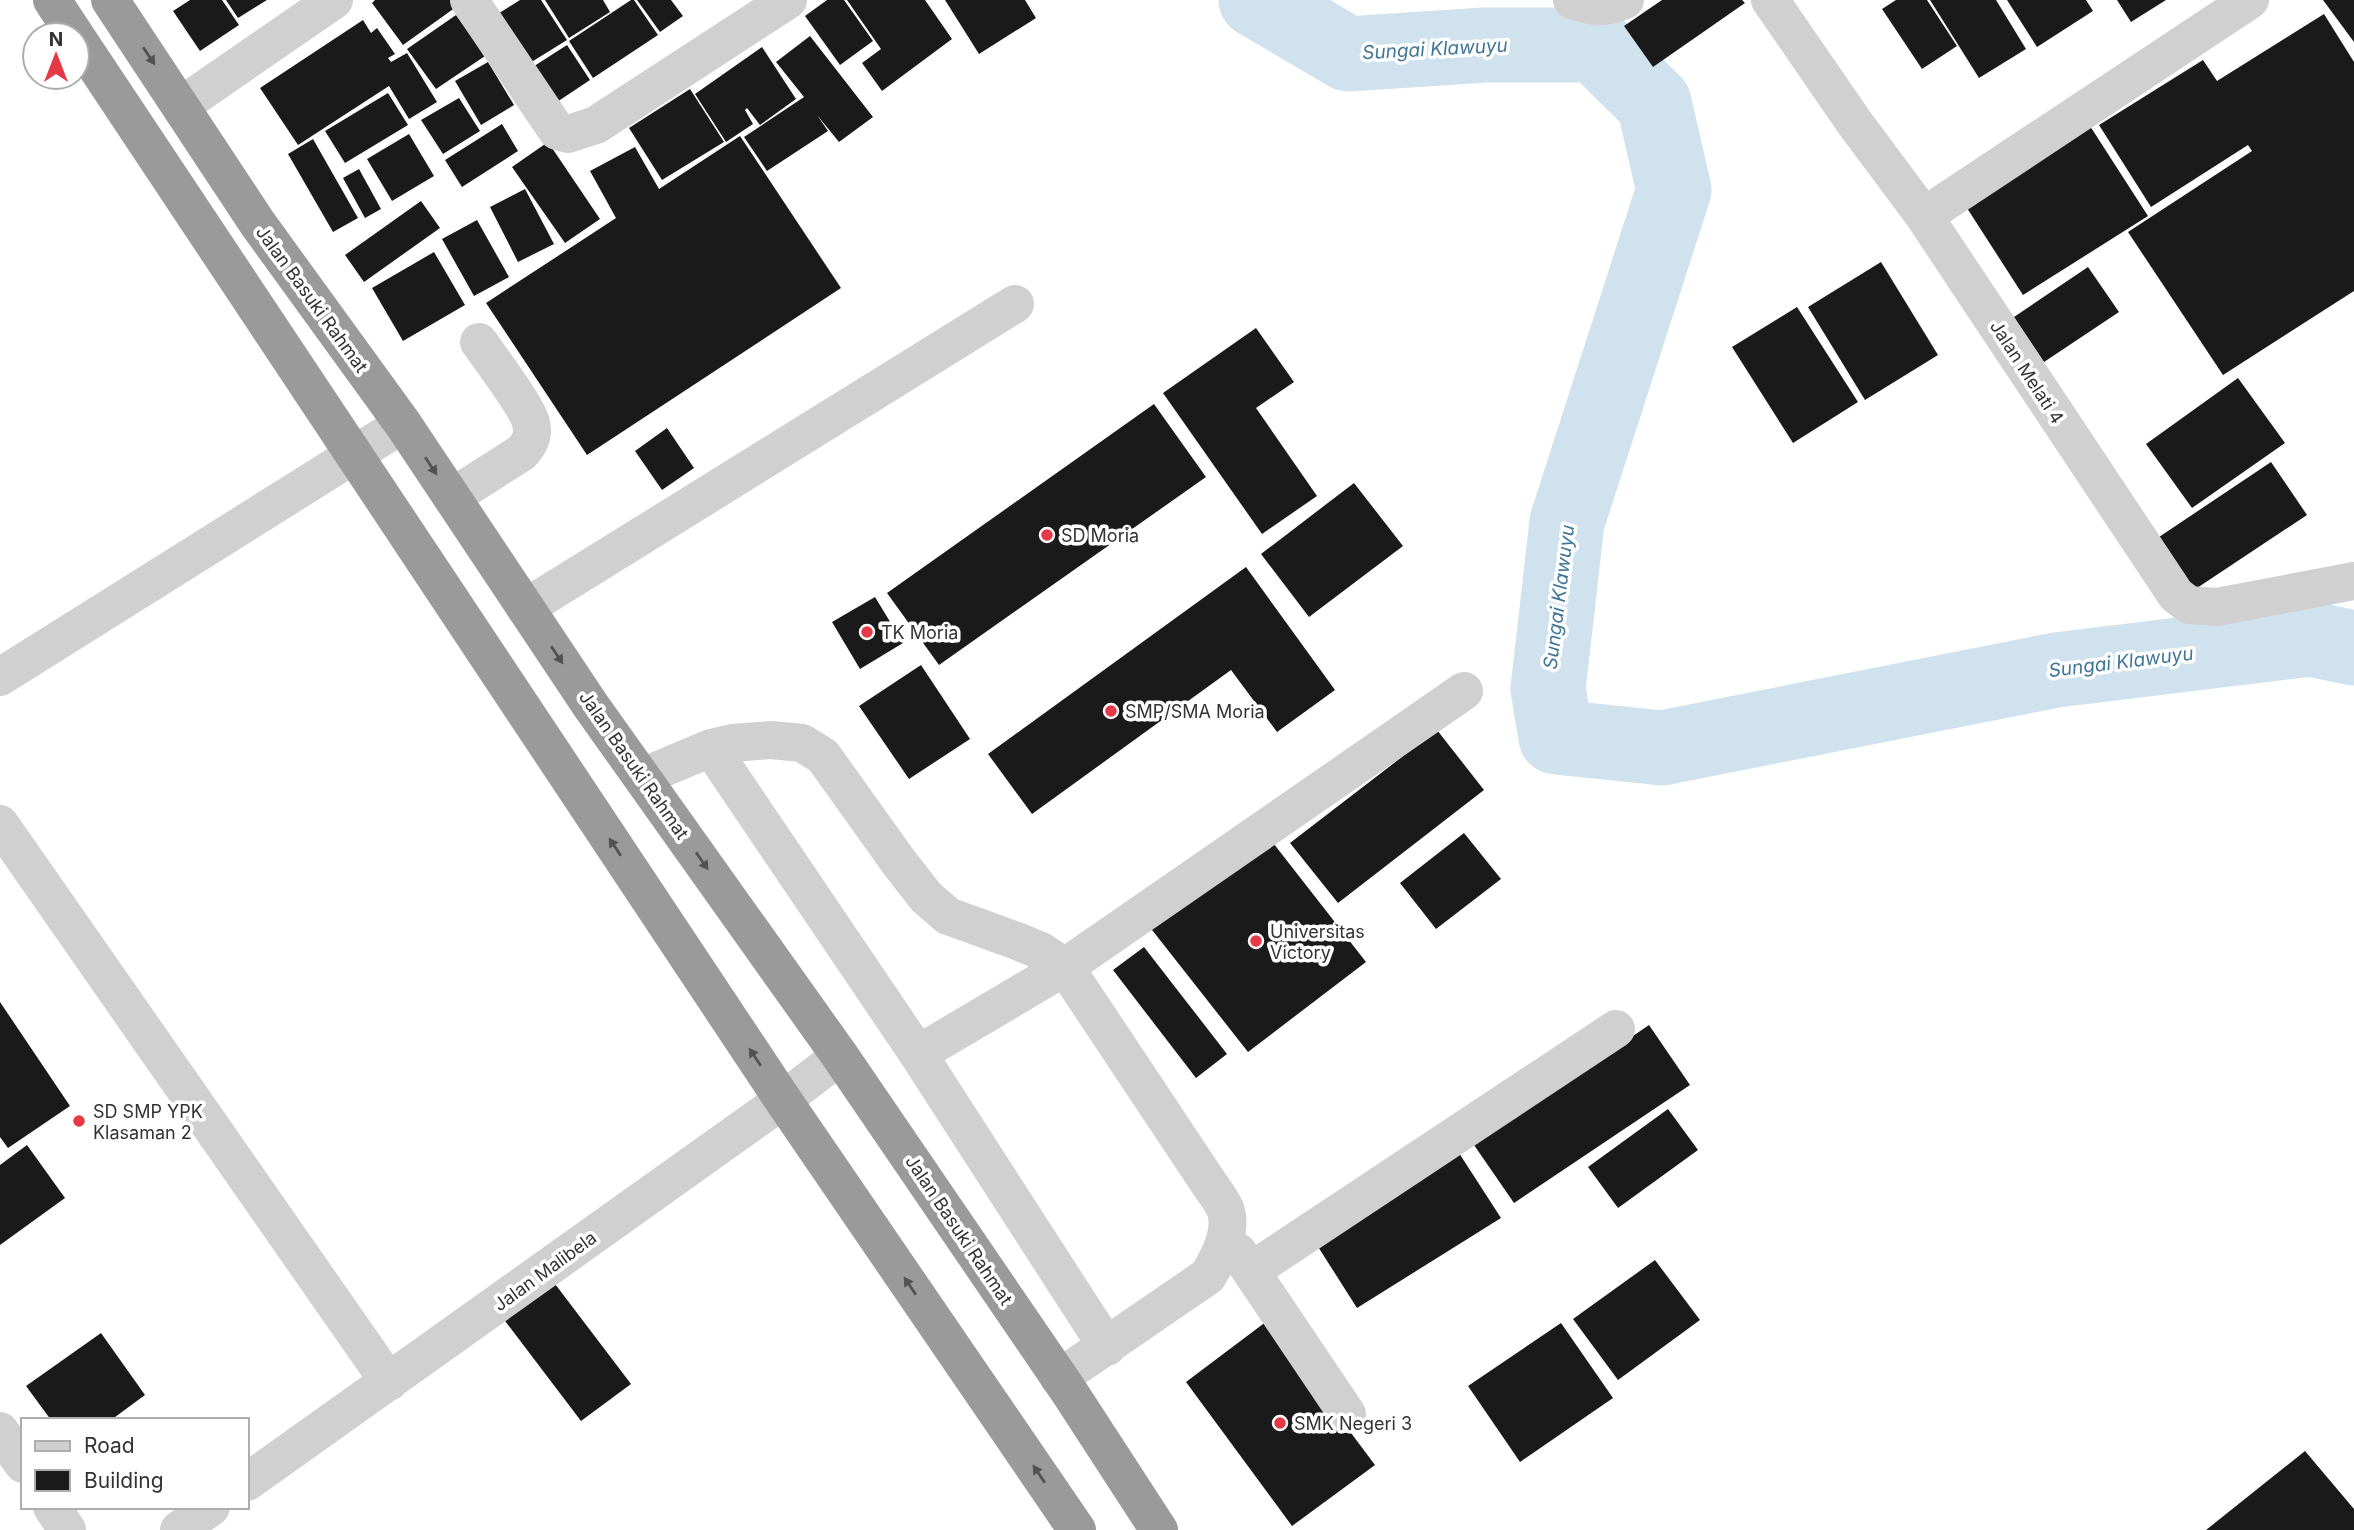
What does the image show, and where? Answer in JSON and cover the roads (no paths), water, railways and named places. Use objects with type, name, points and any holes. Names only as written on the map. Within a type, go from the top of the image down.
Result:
[{"type":"highway","points":[[52,0],[66,21]]},
{"type":"highway","name":"Jalan Basuki Rahmat","points":[[110,0],[182,105],[258,224],[403,424],[525,608],[840,1056],[1159,1530]]},
{"type":"highway","points":[[91,59],[783,1100],[1077,1530]]},
{"type":"street","points":[[182,105],[334,0]]},
{"type":"street","points":[[469,0],[557,131],[568,134],[596,125],[788,0]]},
{"type":"street","points":[[1572,0],[1591,7],[1602,7],[1625,0]]},
{"type":"street","name":"Jalan Melati 4","points":[[1770,0],[1854,122],[1924,216],[2176,595],[2189,605],[2217,607],[2354,580]]},
{"type":"street","points":[[1924,216],[2250,0]]},
{"type":"street","points":[[525,608],[1015,304]]},
{"type":"street","points":[[452,497],[521,453],[529,446],[531,438],[531,419],[479,342]]},
{"type":"street","points":[[0,677],[403,424]]},
{"type":"street","points":[[919,1054],[1065,967],[1464,691]]},
{"type":"street","points":[[642,776],[711,748],[733,743],[771,740],[802,743],[823,756],[926,897],[948,916],[1029,946],[1065,967],[1209,1182],[1226,1211],[1227,1236],[1209,1276],[1059,1378]]},
{"type":"street","points":[[711,748],[919,1054],[1107,1346]]},
{"type":"street","points":[[0,824],[389,1382]]},
{"type":"street","points":[[1251,1271],[1616,1030]]},
{"type":"street","name":"Jalan Malibela","points":[[248,1481],[783,1100],[840,1056]]},
{"type":"street","points":[[1227,1236],[1347,1414]]},
{"type":"street","points":[[0,1431],[21,1461]]},
{"type":"street","points":[[53,1509],[67,1530]]},
{"type":"street","points":[[179,1530],[208,1509]]},
{"type":"waterway","name":"Sungai Klawuyu","points":[[1256,0],[1348,54],[1485,45],[1595,45],[1654,103],[1674,190],[1567,522],[1548,689],[1556,737],[1662,748],[2056,670],[2311,639],[2354,648]]},
{"type":"place","name":"SD Moria","points":[[1047,535]]},
{"type":"place","name":"TK Moria","points":[[867,632]]},
{"type":"place","name":"SMP/SMA Moria","points":[[1111,711]]},
{"type":"place","name":"Universitas Victory","points":[[1256,941]]},
{"type":"place","name":"SD SMP YPK Klasaman 2","points":[[79,1121]]},
{"type":"place","name":"SMK Negeri 3","points":[[1280,1423]]}]
